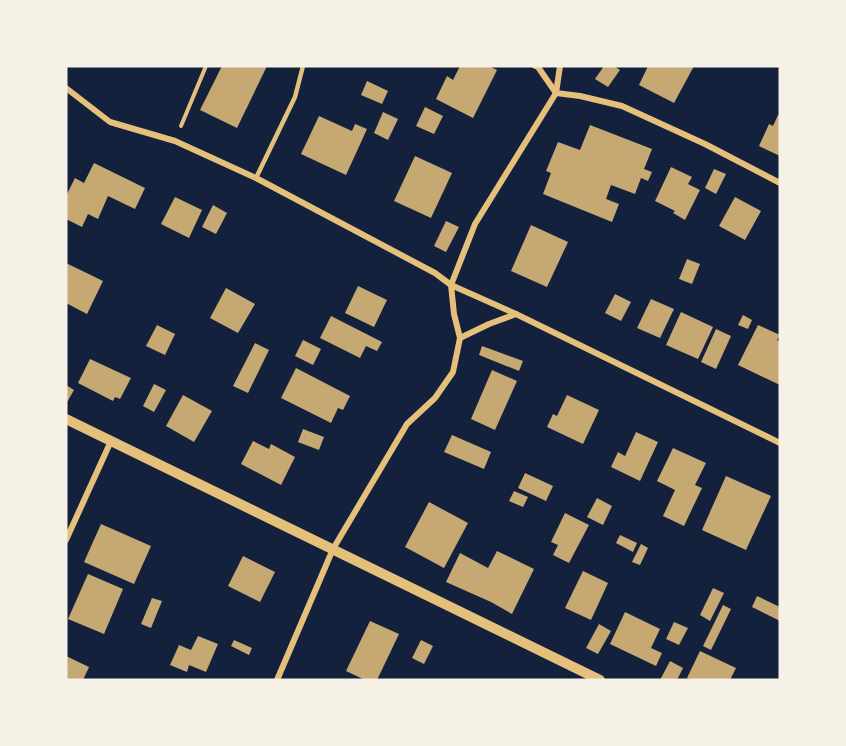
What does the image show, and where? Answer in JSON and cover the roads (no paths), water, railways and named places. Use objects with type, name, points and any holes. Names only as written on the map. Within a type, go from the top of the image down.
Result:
[{"type":"street","points":[[535,66],[556,93],[622,106],[705,144],[780,183]]},
{"type":"street","points":[[277,680],[333,549],[407,424],[435,398],[453,372],[460,338],[454,314],[452,285],[475,224],[556,93],[560,66]]},
{"type":"street","points":[[66,88],[110,122],[175,141],[256,178],[435,273],[452,285],[780,443]]},
{"type":"street","points":[[460,338],[516,314]]},
{"type":"street","points":[[66,419],[600,680]]},
{"type":"street","points":[[66,540],[111,441]]},
{"type":"lane","points":[[256,178],[295,97],[303,66]]}]
